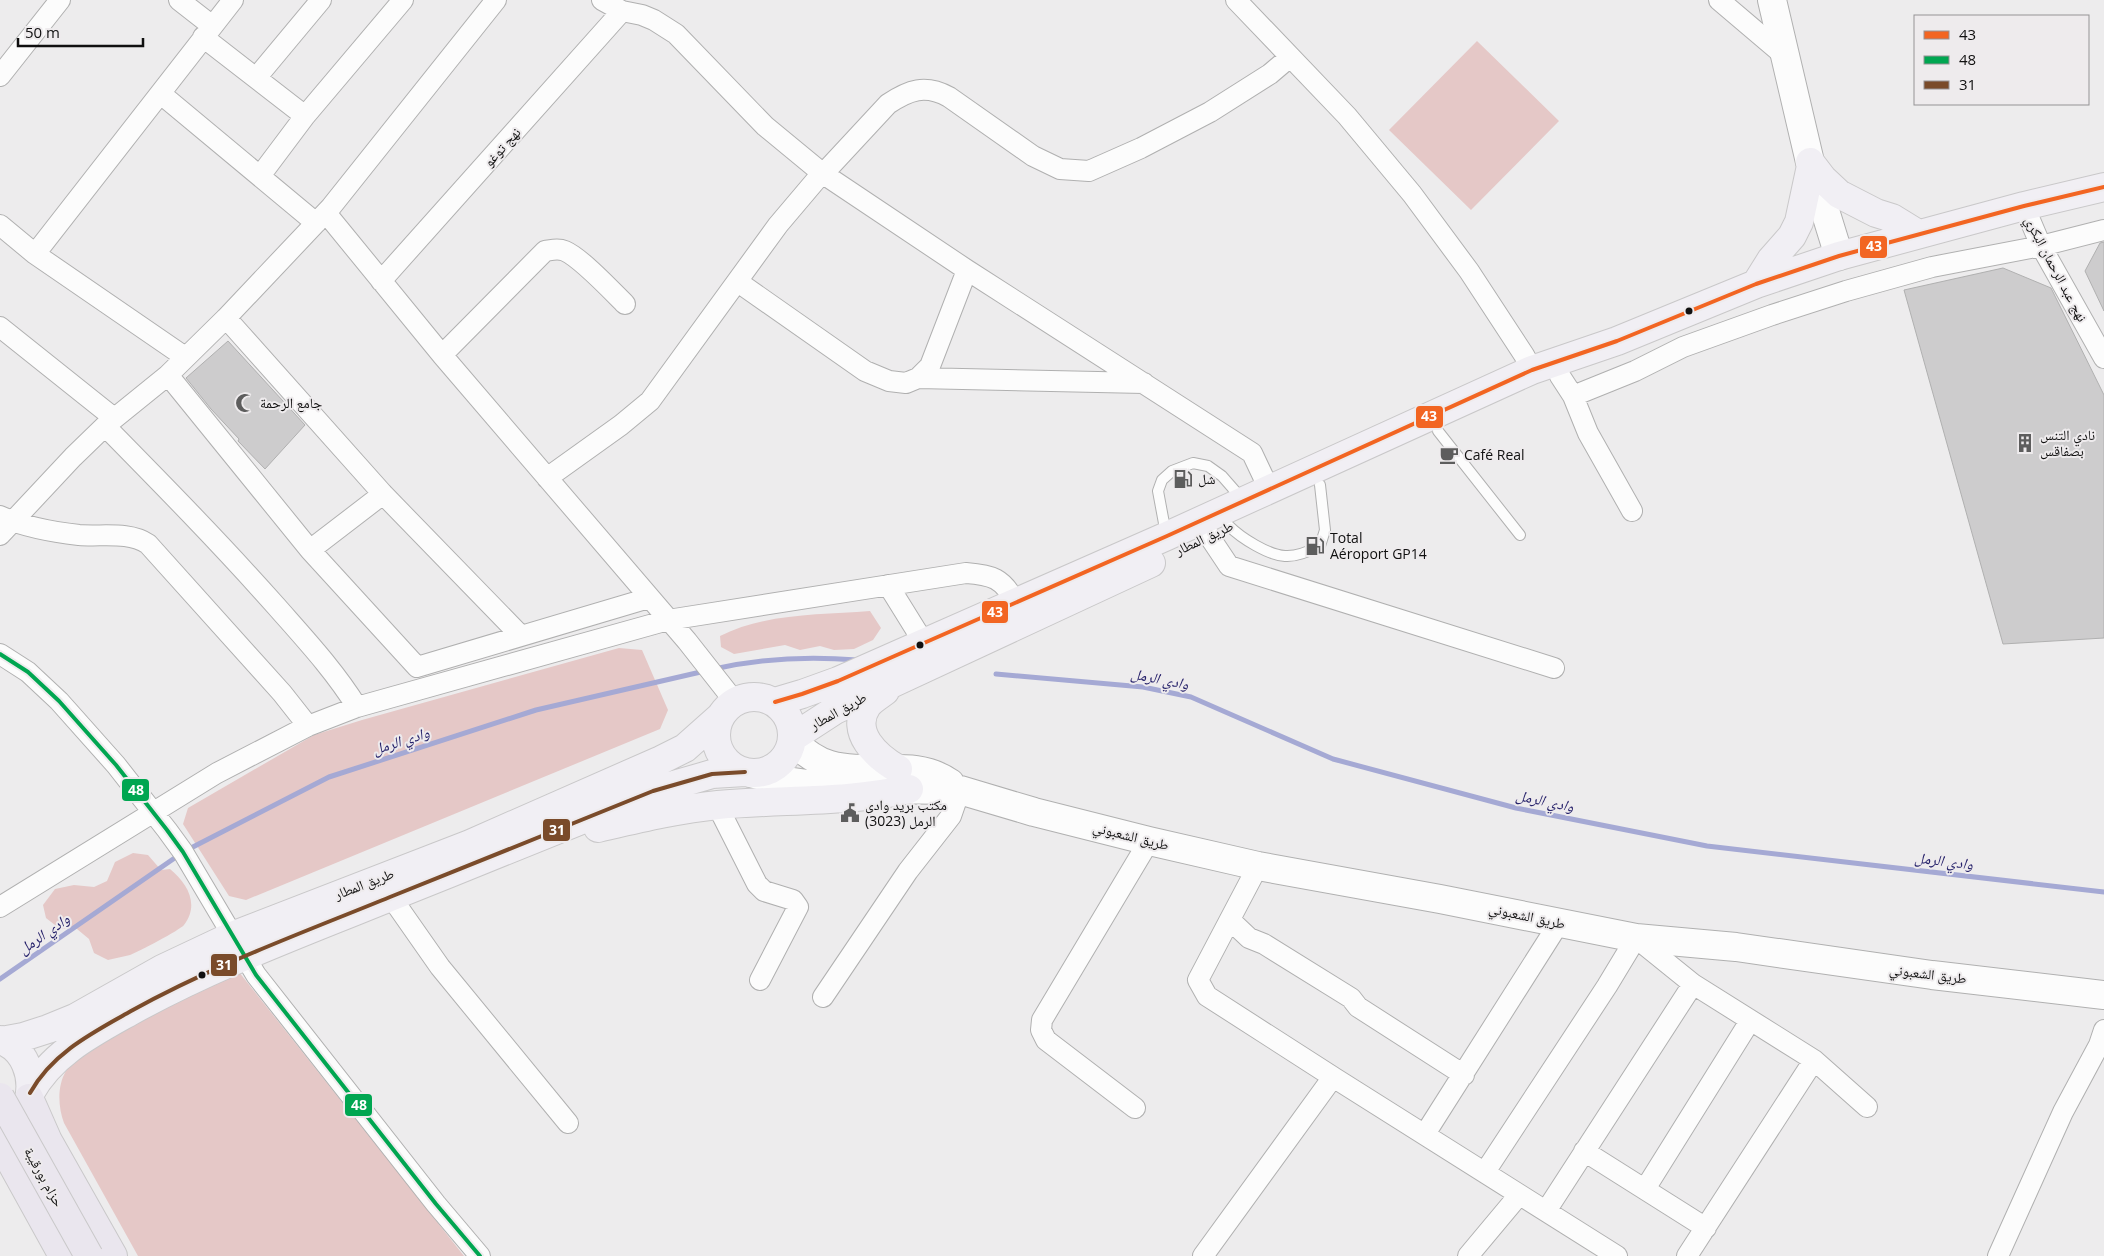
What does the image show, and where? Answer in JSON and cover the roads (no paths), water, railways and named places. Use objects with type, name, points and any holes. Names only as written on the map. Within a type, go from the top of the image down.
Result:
[{"type":"highway","points":[[30,1095],[48,1141],[113,1256]]},
{"type":"highway","name":"حزام بورقيبة","points":[[0,1097],[89,1256]]},
{"type":"highway","name":"حزام بورقيبة","points":[[0,1142],[63,1256]]},
{"type":"highway","points":[[0,1182],[42,1256]]},
{"type":"main road","points":[[1811,164],[1839,194],[1876,213],[1892,218],[1918,234]]},
{"type":"main road","points":[[1756,284],[1771,260],[1792,236],[1799,222],[1811,164]]},
{"type":"main road","name":"طريق المطار","points":[[792,739],[835,710],[1213,527],[1320,485],[1438,431],[1555,376],[1617,341],[1756,284],[1839,256],[2024,206],[2104,187]]},
{"type":"main road","name":"طريق المطار","points":[[775,702],[838,680],[1167,536],[1213,527],[1244,500],[1269,488],[1555,376]]},
{"type":"main road","points":[[476,862],[586,831],[680,810],[717,805],[857,798],[904,779],[870,746],[861,726],[863,714],[868,705],[899,680]]},
{"type":"main road","points":[[755,696],[775,702],[788,718],[792,739],[787,754],[778,765],[765,772],[748,773],[734,768],[718,750],[716,727],[728,709],[755,696]]},
{"type":"main road","name":"طريق المطار","points":[[0,1130],[11,1125],[22,1113],[38,1079],[57,1059],[84,1037],[174,987],[238,946],[661,760],[685,748],[728,709]]},
{"type":"main road","name":"طريق المطار","points":[[1,1040],[23,1037],[75,1018],[162,969],[391,897],[653,791],[712,774],[748,773]]},
{"type":"main road","points":[[1,1040],[18,1052],[27,1066],[31,1082],[30,1095]]},
{"type":"street","points":[[0,76],[60,0]]},
{"type":"street","points":[[179,0],[207,31],[256,78],[305,116]]},
{"type":"street","points":[[35,254],[233,0]]},
{"type":"street","points":[[256,78],[321,0]]},
{"type":"street","points":[[260,176],[305,116],[403,0]]},
{"type":"street","points":[[5,524],[110,422],[168,375],[226,318],[321,218],[496,0]]},
{"type":"street","points":[[602,0],[622,11],[654,20],[676,34],[765,126],[822,173],[967,270],[1252,453],[1269,488]]},
{"type":"street","points":[[1236,0],[1347,116],[1438,228],[1469,271],[1524,355],[1555,376],[1632,511]]},
{"type":"street","points":[[1719,0],[1785,56]]},
{"type":"street","points":[[1772,0],[1811,164],[1839,256]]},
{"type":"street","name":"نهج توغو","points":[[381,281],[622,11]]},
{"type":"street","points":[[547,478],[621,425],[650,401],[778,225],[822,173],[888,104],[900,96],[926,89],[936,90],[949,97],[1033,156],[1060,169],[1089,171],[1141,148],[1210,112],[1270,74],[1290,57]]},
{"type":"street","points":[[161,94],[260,176],[321,218],[381,281],[668,620],[728,709]]},
{"type":"street","name":"نهج عبد الرحمان البكري","points":[[2024,206],[2042,246],[2104,358]]},
{"type":"street","points":[[0,225],[35,254],[186,357]]},
{"type":"street","points":[[1555,376],[1635,371],[1683,347],[1772,315],[1932,267],[2042,246],[2104,230]]},
{"type":"street","points":[[442,355],[545,251],[556,249],[564,251],[577,260],[625,304]]},
{"type":"street","points":[[738,282],[865,370],[889,380],[906,383],[918,378],[930,366],[967,270]]},
{"type":"street","points":[[226,318],[383,494],[520,635]]},
{"type":"street","points":[[0,327],[110,422],[338,676],[358,706]]},
{"type":"street","points":[[168,375],[310,550],[417,667],[422,688]]},
{"type":"street","points":[[918,378],[1144,383]]},
{"type":"street","points":[[310,550],[383,494]]},
{"type":"street","points":[[5,524],[80,535],[133,537],[148,544],[282,693],[308,726]]},
{"type":"street","points":[[1213,527],[1230,566],[1554,668]]},
{"type":"street","points":[[3,899],[217,773],[308,726],[358,706],[668,620],[946,575],[966,573],[986,575],[997,579],[1008,588],[1015,602]]},
{"type":"street","points":[[888,585],[924,643]]},
{"type":"street","points":[[417,667],[649,598]]},
{"type":"street","points":[[0,654],[28,672],[59,700],[153,811],[183,852],[256,975],[436,1204],[480,1256]]},
{"type":"street","name":"طريق الشعبوني","points":[[792,739],[815,759],[829,765],[904,779]]},
{"type":"street","name":"طريق الشعبوني","points":[[748,773],[821,786],[904,779],[930,773],[960,790],[1034,812],[1149,841],[1258,866],[1440,899],[1636,938],[1736,947],[1922,973],[2104,995]]},
{"type":"street","points":[[823,997],[908,871],[951,816],[960,790]]},
{"type":"street","points":[[717,805],[757,884],[764,891],[793,900],[798,906],[760,980]]},
{"type":"street","points":[[1135,1108],[1111,1088],[1064,1055],[1046,1040],[1041,1030],[1042,1020],[1149,841]]},
{"type":"street","points":[[1258,866],[1198,980],[1207,996],[1617,1256]]},
{"type":"street","points":[[391,897],[440,967],[568,1123]]},
{"type":"street","points":[[1230,920],[1249,938],[1264,944],[1337,989],[1351,998],[1358,1007],[1464,1075]]},
{"type":"street","points":[[1425,1134],[1559,923]]},
{"type":"street","points":[[1485,1172],[1608,986],[1636,938],[1693,984],[1814,1060],[1867,1107]]},
{"type":"street","points":[[1546,1211],[1693,984]]},
{"type":"street","points":[[1645,1189],[1750,1021]]},
{"type":"street","points":[[1998,1256],[2063,1112],[2099,1045],[2104,1030]]},
{"type":"street","points":[[1688,1256],[1814,1060]]},
{"type":"street","points":[[1203,1256],[1333,1077]]},
{"type":"street","points":[[1584,1151],[1706,1228]]},
{"type":"street","points":[[1468,1256],[1519,1195]]},
{"type":"lane","points":[[1438,431],[1520,535]]},
{"type":"lane","points":[[1167,536],[1158,491],[1162,480],[1172,471],[1193,463],[1208,466],[1244,500]]},
{"type":"lane","points":[[1213,527],[1239,536],[1266,550],[1285,556],[1308,552],[1320,546],[1326,530],[1320,485]]},
{"type":"waterway","name":"وادي الرمل","points":[[714,669],[750,662],[785,659],[857,660]]},
{"type":"waterway","name":"وادي الرمل","points":[[187,850],[329,777],[536,710],[705,671]]},
{"type":"waterway","name":"وادي الرمل","points":[[996,674],[1143,687],[1191,697],[1333,759],[1516,808],[1707,846],[2104,892]]},
{"type":"waterway","name":"وادي الرمل","points":[[0,979],[179,855]]},
{"type":"place","name":"جامع الرحمة","points":[[245,403]]},
{"type":"place","name":"نادي التنس بصفاقس","points":[[2025,443]]},
{"type":"place","name":"Café Real","points":[[1449,455]]},
{"type":"place","name":"شل","points":[[1183,479]]},
{"type":"place","name":"Total Aéroport GP14","points":[[1315,546]]},
{"type":"place","name":"مكتب بريد وادي الرمل (3023)","points":[[850,813]]}]
